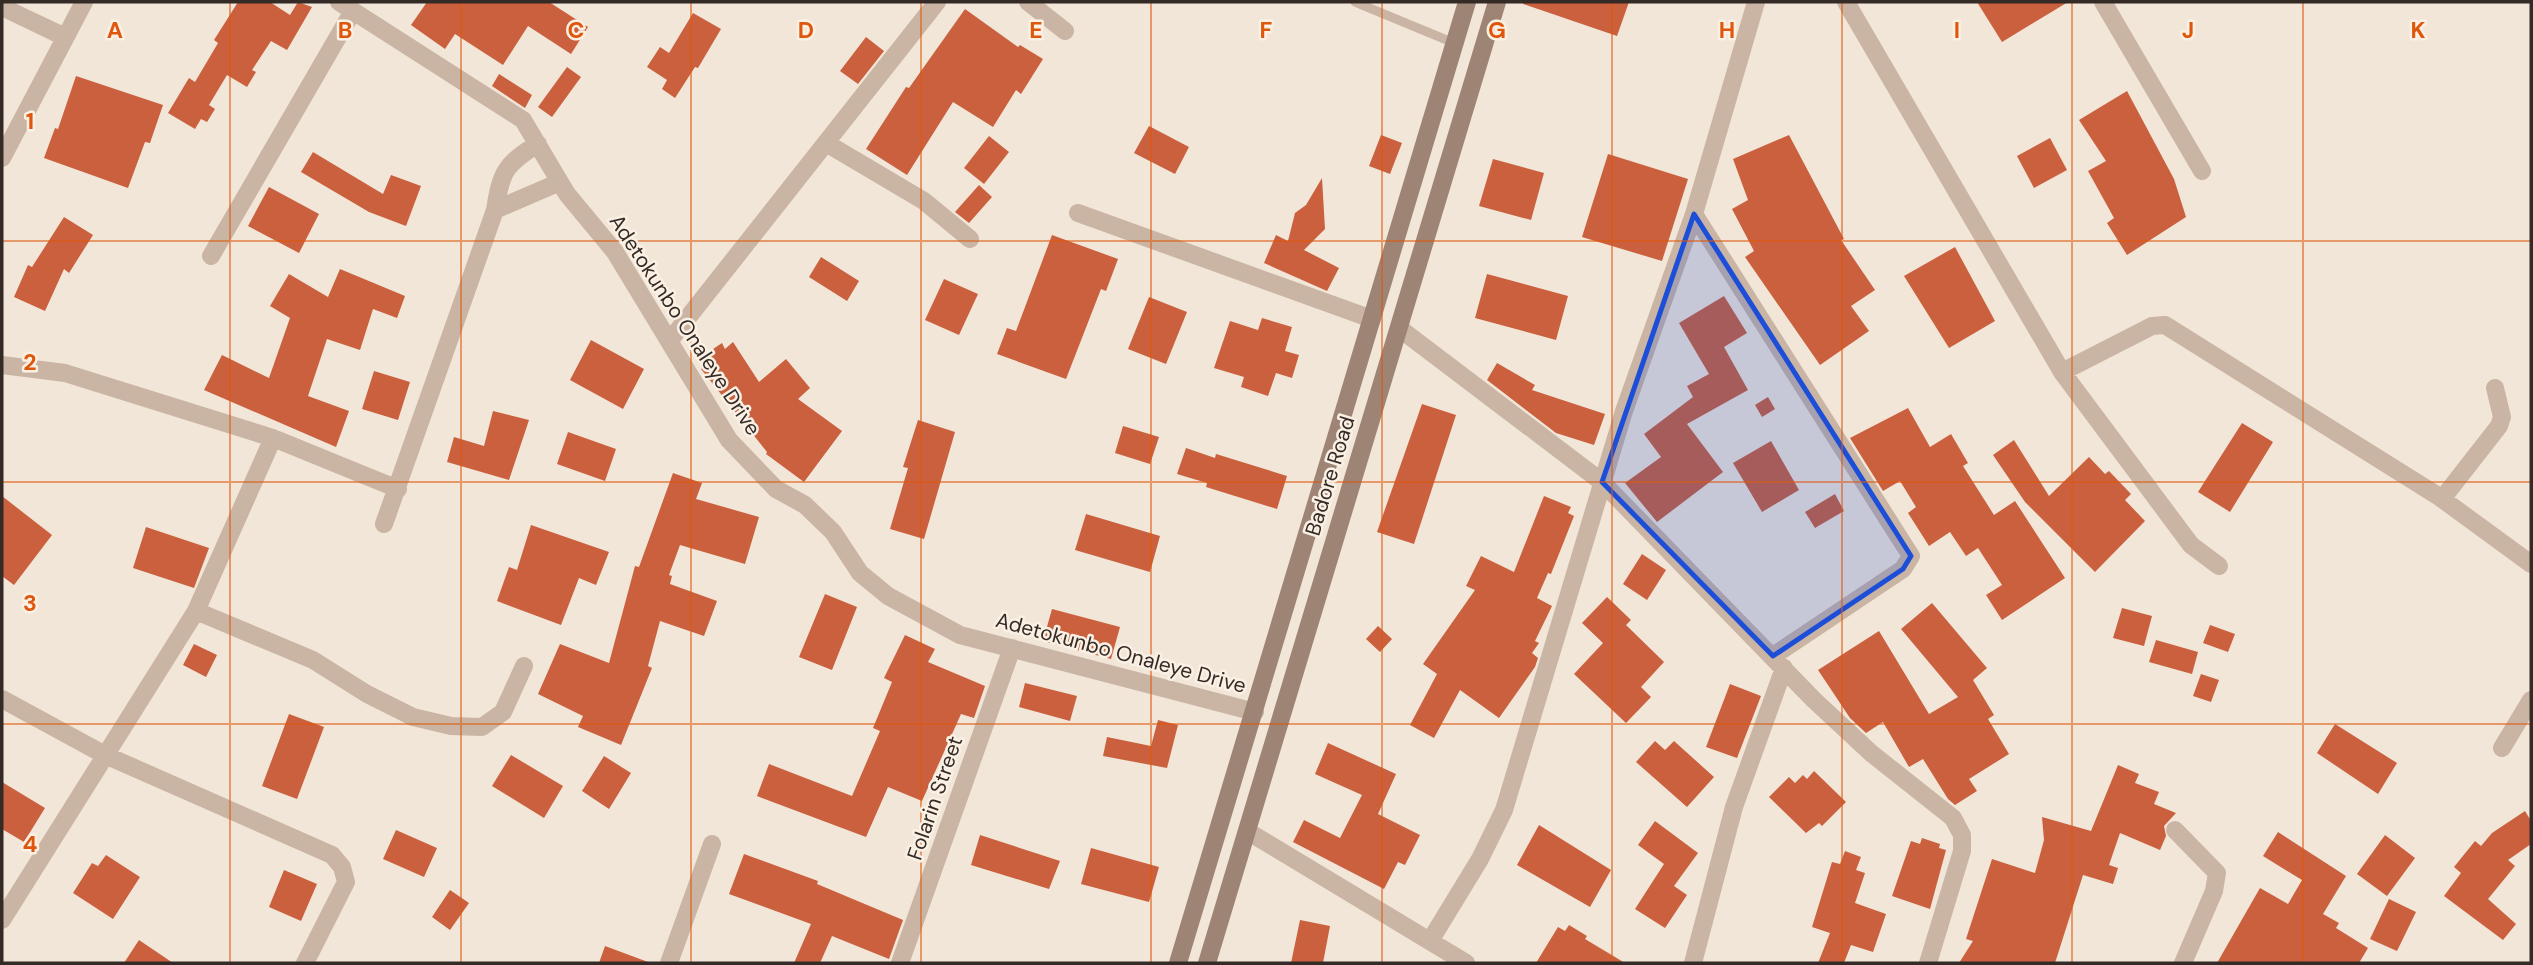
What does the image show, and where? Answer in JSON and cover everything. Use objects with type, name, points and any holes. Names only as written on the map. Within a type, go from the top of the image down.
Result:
[{"type":"main road","name":"Badore Road","points":[[1178,963],[1467,2]]},
{"type":"main road","name":"Badore Road","points":[[1207,963],[1497,2]]},
{"type":"main road","points":[[1415,175],[1442,185]]},
{"type":"street","points":[[2,158],[84,2]]},
{"type":"street","points":[[671,339],[937,2]]},
{"type":"street","points":[[1028,2],[1065,31]]},
{"type":"street","points":[[1430,941],[1480,859],[1504,810],[1602,482],[1694,214],[1756,2]]},
{"type":"street","points":[[1846,2],[2062,372],[2192,545],[2219,566]]},
{"type":"street","points":[[2103,2],[2202,171]]},
{"type":"street","points":[[2,7],[65,37]]},
{"type":"street","points":[[211,257],[346,7]]},
{"type":"street","name":"Adetokunbo Onaleye Drive","points":[[346,7],[502,104],[523,120],[559,182],[615,252],[671,339],[730,440],[776,489],[805,505],[833,532],[860,573],[888,596],[960,635],[1255,712]]},
{"type":"street","points":[[826,143],[924,201],[970,239]]},
{"type":"street","points":[[384,524],[495,210],[499,184],[512,160],[537,144]]},
{"type":"street","points":[[495,210],[559,182]]},
{"type":"street","points":[[1078,213],[1372,318]]},
{"type":"street","points":[[1693,963],[1734,807],[1778,662],[1903,569],[1911,556],[1694,214]]},
{"type":"street","points":[[2062,372],[2152,326],[2165,325],[2442,499],[2531,564]]},
{"type":"street","points":[[1399,328],[1602,482],[1871,753],[1958,824],[1962,835],[1962,851],[1928,963]]},
{"type":"street","points":[[2,365],[65,373],[273,438],[398,489]]},
{"type":"street","points":[[2442,499],[2499,426],[2502,417],[2496,388]]},
{"type":"street","points":[[2,920],[196,611],[273,438]]},
{"type":"street","points":[[196,611],[313,660],[367,694],[413,717],[451,726],[482,727],[503,712],[524,666]]},
{"type":"street","name":"Folarin Street","points":[[901,963],[1012,648]]},
{"type":"street","points":[[2,699],[105,755],[332,855],[342,867],[345,882],[305,963]]},
{"type":"street","points":[[2502,748],[2531,700]]},
{"type":"street","points":[[2175,830],[2217,873],[2214,891],[2183,963]]},
{"type":"street","points":[[1247,831],[1466,963]]},
{"type":"street","points":[[669,963],[712,844]]},
{"type":"lane","points":[[1355,2],[1454,43]]},
{"type":"highlighted area","points":[[1694,214],[1911,556],[1903,569],[1773,656],[1602,482]]},
{"type":"building","points":[[238,2],[270,2],[290,15],[298,2],[312,7],[287,50],[271,41],[252,70],[256,72],[247,87],[227,75],[209,105],[215,109],[207,122],[201,119],[195,129],[168,113],[189,78],[195,82],[218,43],[214,40]]},
{"type":"building","points":[[427,2],[549,2],[588,27],[571,54],[528,26],[503,65],[455,34],[445,49],[411,25]]},
{"type":"building","points":[[1629,2],[1617,36],[1523,4]]},
{"type":"building","points":[[1977,2],[2068,2],[2002,42]]},
{"type":"building","points":[[965,9],[1018,47],[1020,45],[1043,59],[1021,94],[1016,90],[993,127],[953,102],[907,175],[866,149],[906,87],[909,88]]},
{"type":"building","points":[[693,13],[721,29],[698,68],[695,67],[675,98],[662,89],[667,80],[647,67],[660,47],[669,53]]},
{"type":"building","points":[[866,37],[884,51],[858,84],[840,71]]},
{"type":"building","points":[[567,67],[581,77],[552,117],[538,107]]},
{"type":"building","points":[[499,74],[532,95],[525,108],[492,86]]},
{"type":"building","points":[[76,76],[163,105],[150,143],[145,142],[128,188],[44,158],[55,128],[58,129]]},
{"type":"building","points":[[2127,91],[2174,179],[2186,217],[2127,255],[2107,223],[2114,218],[2088,171],[2106,161],[2079,120]]},
{"type":"building","points":[[1149,126],[1189,147],[1175,174],[1134,153]]},
{"type":"building","points":[[1381,135],[1402,143],[1390,174],[1369,166]]},
{"type":"building","points":[[1789,135],[1844,239],[1841,240],[1875,290],[1851,306],[1869,331],[1820,365],[1745,257],[1754,251],[1732,209],[1748,200],[1733,159]]},
{"type":"building","points":[[989,136],[1009,152],[984,184],[964,168]]},
{"type":"building","points":[[2050,138],[2067,170],[2034,188],[2017,156]]},
{"type":"building","points":[[313,152],[383,194],[391,175],[421,186],[406,226],[369,212],[301,172]]},
{"type":"building","points":[[1608,154],[1688,179],[1662,261],[1582,237]]},
{"type":"building","points":[[1493,159],[1544,173],[1531,220],[1479,206]]},
{"type":"building","points":[[1322,178],[1325,229],[1304,250],[1339,268],[1327,291],[1264,263],[1276,235],[1288,241],[1295,213],[1306,205]]},
{"type":"building","points":[[979,185],[992,197],[969,223],[955,212]]},
{"type":"building","points":[[269,187],[319,214],[299,253],[248,226]]},
{"type":"building","points":[[64,217],[93,235],[69,273],[64,269],[45,311],[14,297],[28,265],[32,267]]},
{"type":"building","points":[[1052,235],[1118,259],[1106,291],[1101,289],[1066,379],[997,354],[1007,328],[1016,331]]},
{"type":"building","points":[[1955,247],[1995,321],[1949,348],[1904,276]]},
{"type":"building","points":[[821,257],[859,281],[847,301],[809,277]]},
{"type":"building","points":[[340,269],[405,296],[397,318],[373,309],[360,350],[327,339],[308,396],[349,411],[336,447],[204,390],[222,355],[269,378],[290,318],[270,306],[289,274],[328,297]]},
{"type":"building","points":[[1487,274],[1568,296],[1556,340],[1475,318]]},
{"type":"building","points":[[944,279],[978,294],[959,335],[925,320]]},
{"type":"building","points":[[1724,296],[1747,333],[1724,347],[1748,390],[1687,424],[1723,472],[1657,522],[1625,483],[1661,457],[1644,434],[1693,397],[1687,386],[1709,374],[1679,323]]},
{"type":"building","points":[[1149,297],[1187,312],[1166,364],[1128,349]]},
{"type":"building","points":[[1262,318],[1292,327],[1285,351],[1299,355],[1292,378],[1276,373],[1268,396],[1241,387],[1244,377],[1214,368],[1230,321],[1258,330]]},
{"type":"building","points":[[591,340],[644,369],[623,409],[570,380]]},
{"type":"building","points":[[733,342],[759,382],[786,359],[810,388],[798,399],[842,431],[804,482],[766,454],[701,369],[711,359],[707,353],[722,343],[725,349]]},
{"type":"building","points":[[1497,363],[1535,385],[1532,390],[1605,414],[1594,445],[1556,433],[1487,380]]},
{"type":"building","points":[[374,371],[410,382],[398,420],[362,409]]},
{"type":"building","points":[[1768,397],[1775,409],[1762,417],[1755,405]]},
{"type":"building","points":[[1422,404],[1456,415],[1414,544],[1377,532]]},
{"type":"building","points":[[1908,408],[1930,447],[1951,434],[1968,463],[1963,466],[1994,515],[2015,501],[2065,578],[2002,620],[1986,595],[2002,585],[1978,548],[1966,556],[1950,532],[1929,546],[1908,513],[1916,507],[1900,481],[1883,491],[1850,438]]},
{"type":"building","points":[[493,411],[529,420],[509,480],[447,462],[454,437],[484,446]]},
{"type":"building","points":[[918,420],[955,432],[924,539],[890,529],[908,468],[903,467]]},
{"type":"building","points":[[2242,423],[2273,442],[2230,512],[2198,492]]},
{"type":"building","points":[[1123,426],[1159,437],[1150,464],[1115,453]]},
{"type":"building","points":[[568,432],[616,449],[605,481],[557,464]]},
{"type":"building","points":[[2014,440],[2049,496],[2089,457],[2105,474],[2109,471],[2131,494],[2125,500],[2145,521],[2095,572],[2025,502],[1993,455]]},
{"type":"building","points":[[1771,441],[1799,490],[1762,512],[1733,463]]},
{"type":"building","points":[[1186,448],[1215,458],[1216,454],[1287,476],[1277,509],[1206,487],[1207,483],[1177,474]]},
{"type":"building","points":[[673,473],[702,483],[696,499],[759,517],[745,564],[680,545],[669,575],[672,576],[670,584],[717,601],[704,636],[660,621],[648,666],[652,668],[621,745],[578,727],[583,716],[538,694],[560,644],[609,663],[635,566],[639,567]]},
{"type":"building","points":[[1835,494],[1844,511],[1815,528],[1805,512]]},
{"type":"building","points":[[2,496],[52,535],[14,585],[2,576]]},
{"type":"building","points":[[1544,496],[1571,507],[1568,513],[1574,516],[1551,574],[1548,573],[1537,598],[1552,606],[1535,641],[1539,643],[1532,653],[1538,658],[1535,667],[1499,718],[1460,690],[1434,738],[1410,725],[1437,674],[1423,664],[1475,590],[1466,586],[1481,556],[1514,572]]},
{"type":"building","points":[[1086,514],[1160,536],[1150,572],[1075,550]]},
{"type":"building","points":[[531,525],[609,552],[596,585],[579,578],[561,625],[497,601],[509,567],[517,570]]},
{"type":"building","points":[[146,527],[209,548],[194,588],[133,568]]},
{"type":"building","points":[[1642,554],[1666,570],[1647,600],[1623,584]]},
{"type":"building","points":[[825,594],[857,607],[832,670],[799,657]]},
{"type":"building","points":[[1607,597],[1631,620],[1626,625],[1664,662],[1641,687],[1651,697],[1626,723],[1574,674],[1603,643],[1582,623]]},
{"type":"building","points":[[1932,603],[1987,668],[1973,680],[1994,715],[1988,719],[2009,754],[1969,779],[1977,791],[1955,805],[1948,799],[1923,759],[1909,767],[1883,722],[1866,733],[1850,718],[1818,670],[1879,631],[1929,714],[1958,697],[1901,629]]},
{"type":"building","points":[[2122,608],[2152,616],[2144,646],[2113,638]]},
{"type":"building","points":[[1052,609],[1120,627],[1111,659],[1043,641]]},
{"type":"building","points":[[2210,625],[2235,634],[2228,652],[2203,643]]},
{"type":"building","points":[[1378,626],[1392,639],[1380,652],[1366,639]]},
{"type":"building","points":[[905,635],[935,649],[928,662],[985,686],[974,718],[961,714],[922,801],[888,787],[866,837],[757,796],[769,764],[852,796],[880,731],[873,728],[892,682],[884,678]]},
{"type":"building","points":[[2156,640],[2198,652],[2192,674],[2149,662]]},
{"type":"building","points":[[194,644],[217,655],[206,677],[183,665]]},
{"type":"building","points":[[2201,674],[2219,680],[2211,702],[2193,696]]},
{"type":"building","points":[[1025,683],[1077,696],[1070,721],[1019,707]]},
{"type":"building","points":[[1730,684],[1761,696],[1737,758],[1706,747]]},
{"type":"building","points":[[289,714],[324,727],[297,799],[262,786]]},
{"type":"building","points":[[1158,720],[1178,725],[1167,768],[1103,756],[1107,737],[1151,746]]},
{"type":"building","points":[[2335,724],[2397,763],[2378,794],[2317,753]]},
{"type":"building","points":[[1655,741],[1665,750],[1674,741],[1714,777],[1687,807],[1636,762]]},
{"type":"building","points":[[1328,743],[1396,774],[1378,814],[1420,835],[1405,865],[1398,862],[1384,889],[1293,842],[1304,820],[1340,838],[1362,795],[1315,774]]},
{"type":"building","points":[[511,755],[563,786],[544,818],[492,786]]},
{"type":"building","points":[[604,756],[631,773],[609,809],[582,791]]},
{"type":"building","points":[[2118,765],[2139,774],[2135,783],[2159,792],[2154,804],[2176,813],[2164,826],[2166,836],[2160,850],[2120,833],[2109,865],[2118,868],[2113,884],[2083,875],[2055,963],[1959,963],[1973,941],[1966,939],[1992,859],[2035,873],[2044,840],[2042,817],[2091,831]]},
{"type":"building","points":[[1814,771],[1846,802],[1822,826],[1819,823],[1806,833],[1769,797],[1789,777],[1795,783],[1803,775],[1807,779]]},
{"type":"building","points":[[2,782],[45,808],[24,842],[2,829]]},
{"type":"building","points":[[2525,811],[2531,821],[2531,844],[2508,860],[2515,866],[2488,899],[2516,924],[2503,940],[2444,896],[2461,873],[2454,867],[2475,841],[2481,846],[2492,833]]},
{"type":"building","points":[[1655,821],[1698,853],[1674,886],[1687,895],[1665,928],[1635,909],[1664,864],[1638,845]]},
{"type":"building","points":[[1539,825],[1611,870],[1590,907],[1517,865]]},
{"type":"building","points":[[396,830],[437,848],[424,877],[383,859]]},
{"type":"building","points":[[2278,832],[2346,876],[2323,914],[2339,923],[2336,928],[2368,948],[2359,963],[2217,963],[2260,888],[2288,904],[2302,880],[2263,856]]},
{"type":"building","points":[[980,835],[1060,861],[1049,889],[971,865]]},
{"type":"building","points":[[2385,835],[2415,858],[2387,896],[2357,874]]},
{"type":"building","points":[[1922,838],[1940,844],[1939,848],[1946,850],[1930,909],[1892,896],[1911,841],[1920,844]]},
{"type":"building","points":[[1091,848],[1159,867],[1149,902],[1081,884]]},
{"type":"building","points":[[1845,851],[1861,857],[1856,870],[1865,873],[1855,903],[1886,914],[1873,952],[1851,945],[1844,963],[1818,963],[1830,933],[1812,927],[1832,862],[1840,864]]},
{"type":"building","points":[[744,854],[818,881],[817,884],[903,920],[889,959],[832,936],[820,963],[794,963],[811,924],[729,894]]},
{"type":"building","points":[[106,855],[140,877],[113,919],[73,893],[92,863],[98,866]]},
{"type":"building","points":[[284,870],[317,884],[301,921],[269,907]]},
{"type":"building","points":[[450,890],[469,903],[450,930],[432,917]]},
{"type":"building","points":[[2389,899],[2416,912],[2397,951],[2370,939]]},
{"type":"building","points":[[1300,920],[1330,926],[1323,963],[1291,963]]},
{"type":"building","points":[[1569,925],[1587,936],[1585,939],[1625,963],[1536,963],[1558,927],[1565,931]]},
{"type":"building","points":[[139,940],[173,963],[124,963]]},
{"type":"building","points":[[605,946],[648,962],[599,963]]}]
